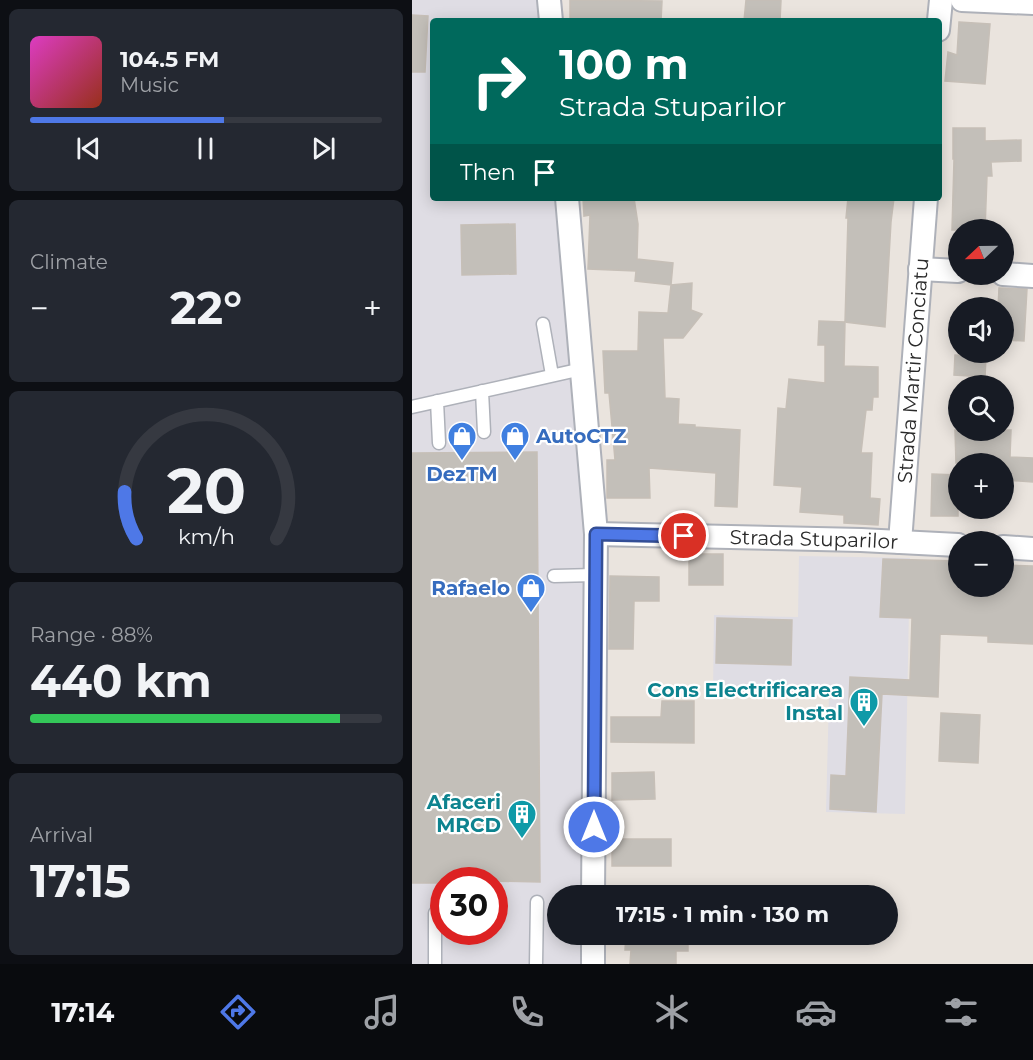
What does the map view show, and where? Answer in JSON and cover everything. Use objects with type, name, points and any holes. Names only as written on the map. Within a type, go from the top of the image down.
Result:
[{"type":"street","points":[[549,0],[551,18]]},
{"type":"street","points":[[939,18],[941,0]]},
{"type":"street","points":[[962,0],[1033,3]]},
{"type":"street","points":[[566,201],[596,534],[593,885]]},
{"type":"street","name":"Strada Martir Conciatu","points":[[900,542],[925,201]]},
{"type":"street","points":[[920,269],[948,270]]},
{"type":"street","points":[[1014,275],[1033,276]]},
{"type":"street","name":"Strada Stuparilor","points":[[596,534],[948,544]]},
{"type":"street","points":[[1014,548],[1033,549]]},
{"type":"street","points":[[593,945],[593,964]]},
{"type":"lane","points":[[543,324],[552,375]]},
{"type":"lane","points":[[412,407],[582,369]]},
{"type":"lane","points":[[482,391],[484,432]]},
{"type":"lane","points":[[437,401],[439,443]]},
{"type":"lane","points":[[554,576],[595,575]]},
{"type":"lane","points":[[536,902],[536,964]]},
{"type":"lane","points":[[436,945],[436,964]]},
{"type":"shaded area","points":[[412,0],[562,0],[564,18],[430,18],[430,201],[575,201],[596,534],[594,885],[547,885],[547,945],[593,945],[593,964],[412,964]]},
{"type":"shaded area","points":[[799,556],[910,558],[905,814],[826,812],[829,696],[713,693],[714,615],[798,617]]},
{"type":"building","points":[[570,0],[662,1],[661,18],[570,18]]},
{"type":"building","points":[[746,0],[781,0],[780,18],[744,18]]},
{"type":"building","points":[[412,15],[428,16],[425,72],[412,72]]},
{"type":"building","points":[[959,22],[990,24],[985,84],[945,81],[948,52],[957,55]]},
{"type":"building","points":[[953,128],[985,128],[985,141],[1021,140],[1021,161],[991,162],[992,176],[987,176],[985,219],[952,219]]},
{"type":"building","points":[[583,201],[634,201],[638,224],[637,259],[673,263],[671,285],[635,281],[636,271],[588,269],[590,215],[584,216]]},
{"type":"building","points":[[848,201],[894,201],[885,327],[845,322],[848,218],[846,218]]},
{"type":"building","points":[[515,224],[516,274],[462,275],[461,225]]},
{"type":"building","points":[[692,283],[691,310],[702,314],[683,338],[663,338],[665,398],[679,399],[678,424],[740,430],[737,507],[715,506],[716,473],[649,468],[650,498],[607,498],[607,460],[615,460],[609,393],[605,393],[603,351],[638,351],[639,312],[668,313],[671,285]]},
{"type":"building","points":[[999,288],[1027,289],[1024,341],[1014,341],[1014,297],[999,297]]},
{"type":"building","points":[[819,321],[845,322],[844,366],[878,367],[878,397],[873,397],[872,410],[866,410],[861,453],[872,453],[870,498],[880,499],[878,525],[844,523],[844,515],[800,512],[802,487],[774,485],[778,408],[786,409],[789,379],[825,383],[825,345],[818,345]]},
{"type":"building","points":[[955,363],[986,363],[985,375],[954,375]]},
{"type":"building","points":[[955,441],[1011,441],[1010,453],[956,453]]},
{"type":"building","points":[[537,452],[540,882],[508,881],[508,867],[430,867],[430,883],[412,883],[412,453]]},
{"type":"building","points":[[1014,457],[1033,458],[1033,482],[1014,481]]},
{"type":"building","points":[[932,474],[948,475],[948,516],[931,516]]},
{"type":"building","points":[[689,554],[723,554],[723,585],[689,585]]},
{"type":"building","points":[[883,559],[948,561],[948,597],[1014,597],[1014,565],[1033,566],[1033,644],[988,642],[988,636],[940,634],[938,697],[882,694],[876,812],[830,809],[831,775],[846,776],[850,677],[910,680],[912,618],[880,617]]},
{"type":"building","points":[[610,576],[659,577],[659,601],[634,601],[633,649],[609,649]]},
{"type":"building","points":[[717,618],[792,620],[791,665],[716,663]]},
{"type":"building","points":[[662,701],[694,701],[694,743],[611,742],[611,717],[661,717]]},
{"type":"building","points":[[941,713],[980,715],[978,763],[939,761]]},
{"type":"building","points":[[654,772],[655,799],[612,800],[612,773]]},
{"type":"building","points":[[612,839],[671,839],[671,866],[612,866]]},
{"type":"building","points":[[625,945],[688,945],[688,951],[676,951],[676,964],[630,964],[631,950],[625,950]]},
{"type":"place","name":"DezTM","points":[[462,462]]},
{"type":"place","name":"AutoCTZ","points":[[515,462]]},
{"type":"place","name":"Rafaelo","points":[[531,614]]},
{"type":"place","name":"Cons Electrificarea Instal","points":[[864,728]]},
{"type":"place","name":"Afaceri MRCD","points":[[522,840]]},
{"type":"route","points":[[594,827],[596,534],[684,536]]}]
